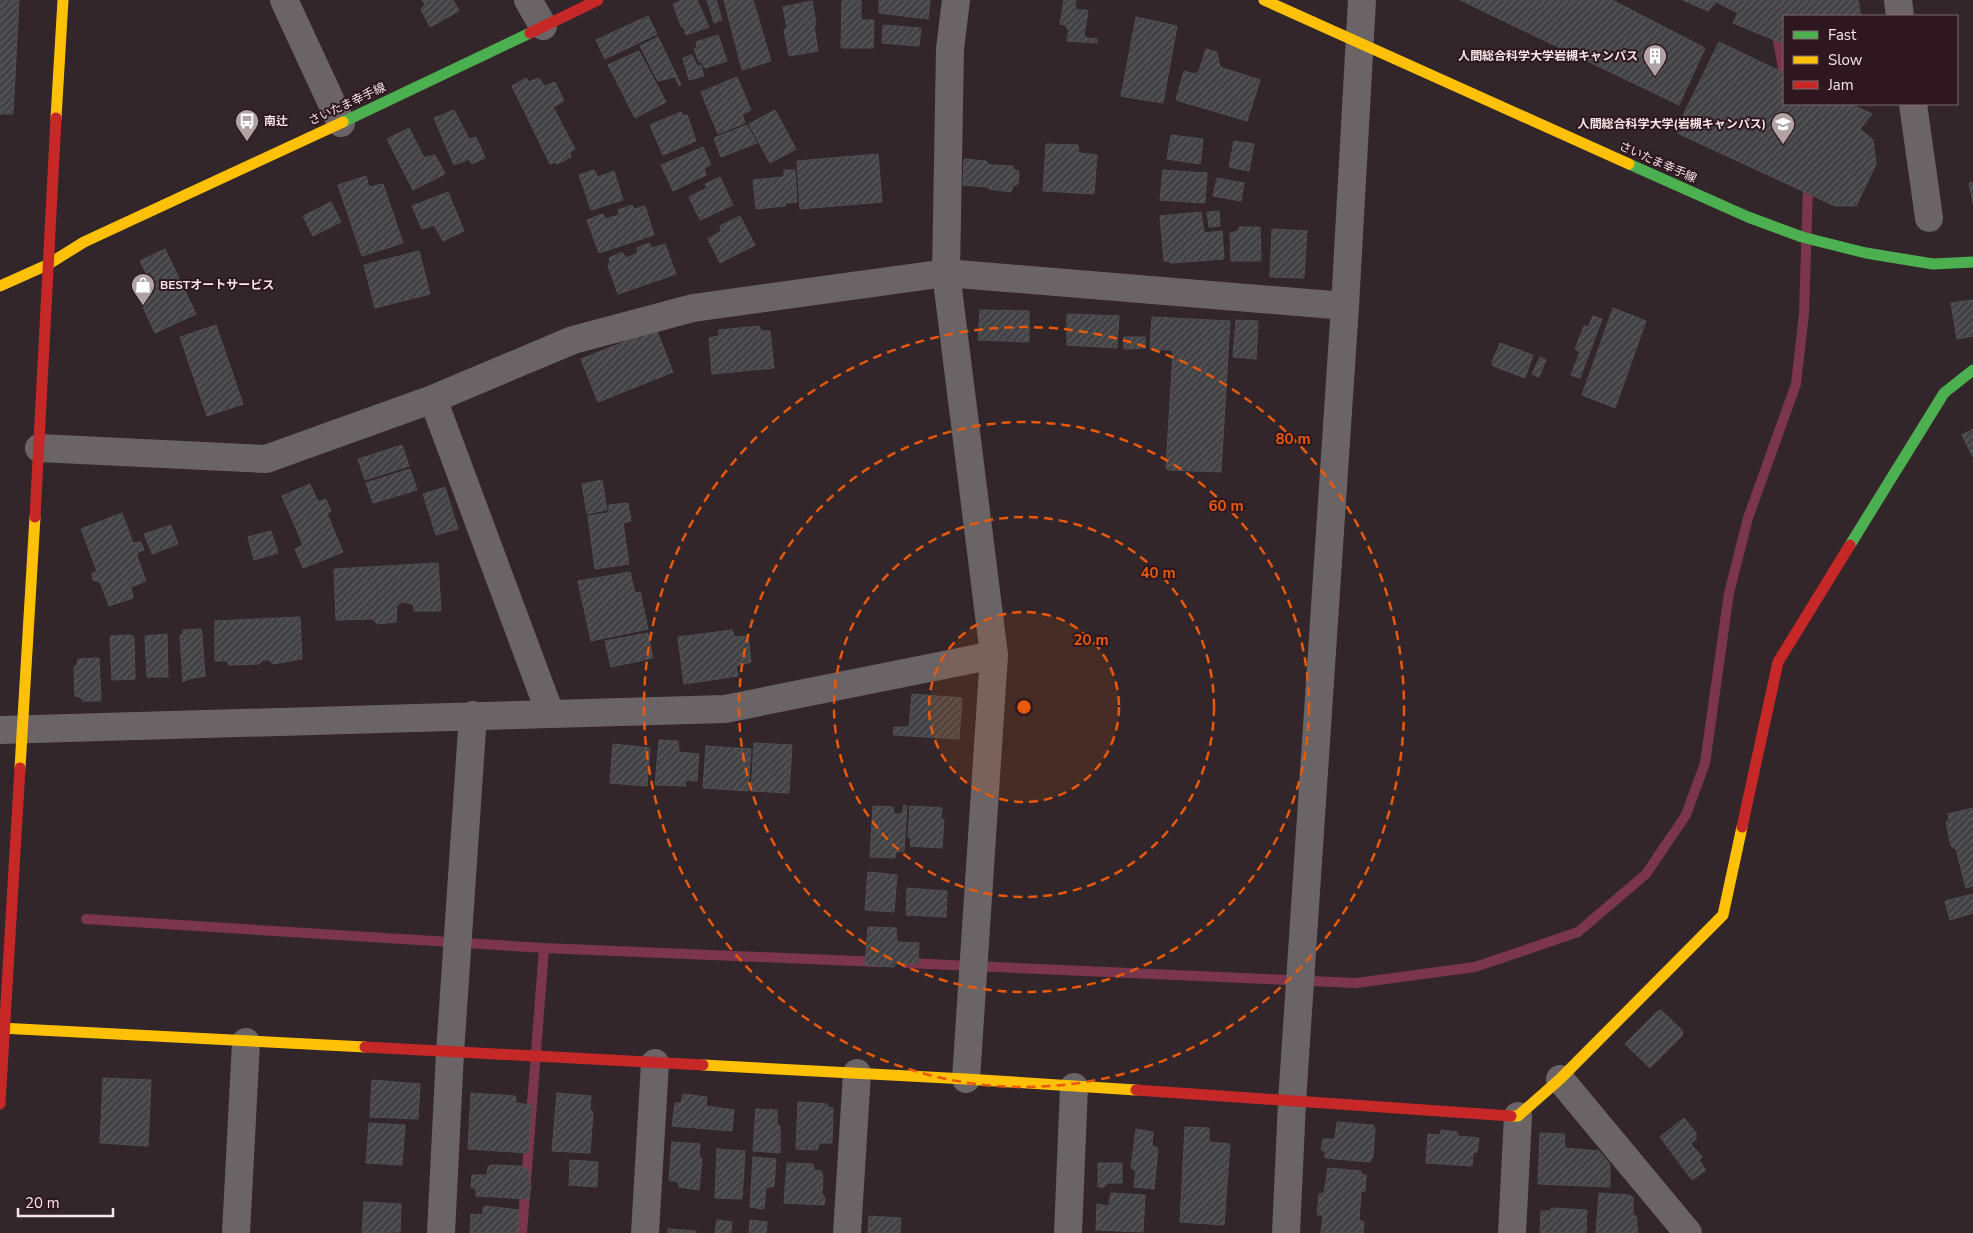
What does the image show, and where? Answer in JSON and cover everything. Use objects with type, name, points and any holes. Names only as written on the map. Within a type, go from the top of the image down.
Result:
[{"type":"street","points":[[0,1104],[11,730],[39,448],[47,265],[63,0]]},
{"type":"street","points":[[284,0],[340,123]]},
{"type":"street","points":[[528,0],[542,26]]},
{"type":"street","name":"さいたま幸手線","points":[[0,286],[47,265],[84,242],[598,0]]},
{"type":"street","points":[[956,0],[950,49],[946,273],[994,655],[966,1079]]},
{"type":"street","name":"さいたま幸手線","points":[[1264,0],[1766,224],[1866,253],[1933,264],[1973,262]]},
{"type":"street","points":[[1286,1233],[1292,1102],[1345,306],[1362,0]]},
{"type":"street","points":[[1898,0],[1900,15]]},
{"type":"street","points":[[1913,105],[1929,218]]},
{"type":"street","points":[[39,448],[266,459],[433,399],[573,340],[693,308],[946,273],[1345,306]]},
{"type":"street","points":[[2,1028],[966,1079],[1518,1116],[1560,1079],[1723,915],[1778,662],[1944,393],[1973,370]]},
{"type":"street","points":[[433,399],[550,713]]},
{"type":"street","points":[[11,730],[725,709],[994,655]]},
{"type":"street","points":[[441,1233],[450,1053],[473,715]]},
{"type":"street","points":[[236,1233],[246,1042]]},
{"type":"street","points":[[645,1233],[655,1063]]},
{"type":"street","points":[[847,1233],[857,1073]]},
{"type":"street","points":[[1560,1079],[1688,1233]]},
{"type":"street","points":[[1068,1233],[1074,1087]]},
{"type":"street","points":[[1512,1233],[1518,1116]]},
{"type":"building","points":[[0,0],[19,0],[13,114],[0,114]]},
{"type":"building","points":[[422,0],[453,0],[459,11],[430,27],[421,9],[425,5]]},
{"type":"building","points":[[682,0],[697,0],[709,27],[686,35],[673,4]]},
{"type":"building","points":[[707,0],[716,0],[722,20],[714,23]]},
{"type":"building","points":[[724,0],[753,0],[771,61],[742,70]]},
{"type":"building","points":[[842,0],[861,0],[861,19],[874,20],[873,48],[841,48]]},
{"type":"building","points":[[879,0],[930,0],[928,19],[879,13]]},
{"type":"building","points":[[1064,0],[1076,0],[1075,6],[1077,10],[1087,10],[1084,35],[1087,38],[1097,39],[1097,43],[1067,41],[1069,31],[1065,25],[1060,24]]},
{"type":"building","name":"人間総合科学大学岩槻キャンパス","points":[[1460,0],[1612,0],[1705,48],[1679,105]]},
{"type":"building","points":[[1683,0],[1858,0],[1861,15],[1783,15],[1783,44],[1733,23],[1738,13],[1716,2],[1708,11]]},
{"type":"building","points":[[812,1],[818,51],[789,56],[784,30],[787,29],[783,7]]},
{"type":"building","points":[[648,16],[657,34],[605,59],[596,40]]},
{"type":"building","points":[[1136,17],[1177,26],[1163,103],[1121,96]]},
{"type":"building","points":[[883,25],[921,28],[919,46],[882,43]]},
{"type":"building","points":[[718,35],[727,61],[705,68],[702,62],[699,62],[694,49],[697,47],[696,42]]},
{"type":"building","points":[[658,37],[681,85],[679,86],[675,77],[658,81],[640,46]]},
{"type":"building","points":[[1719,42],[1783,73],[1783,105],[1853,105],[1872,114],[1860,129],[1873,140],[1876,164],[1856,206],[1835,206],[1675,132]]},
{"type":"building","points":[[1206,49],[1217,52],[1220,67],[1260,80],[1247,121],[1176,100],[1184,71],[1194,74],[1199,71]]},
{"type":"building","points":[[639,51],[666,102],[635,118],[608,65]]},
{"type":"building","points":[[692,55],[697,66],[701,65],[704,76],[689,80],[683,58]]},
{"type":"building","points":[[737,77],[751,110],[742,114],[745,123],[718,134],[701,92]]},
{"type":"building","points":[[526,78],[529,82],[539,78],[544,86],[555,82],[564,101],[553,107],[575,149],[570,152],[571,157],[557,164],[555,162],[550,164],[512,86]]},
{"type":"building","points":[[454,110],[469,139],[476,137],[485,158],[472,164],[469,159],[454,165],[434,118]]},
{"type":"building","points":[[775,110],[796,149],[770,163],[749,124]]},
{"type":"building","points":[[681,112],[683,116],[687,115],[696,141],[663,155],[650,125]]},
{"type":"building","points":[[747,125],[757,143],[721,157],[714,138]]},
{"type":"building","points":[[409,128],[424,158],[435,155],[445,174],[413,190],[387,139]]},
{"type":"building","points":[[1171,135],[1203,139],[1200,164],[1167,159]]},
{"type":"building","points":[[1234,141],[1254,144],[1249,171],[1229,167]]},
{"type":"building","points":[[1046,144],[1078,145],[1079,153],[1097,155],[1094,194],[1043,191]]},
{"type":"building","points":[[703,147],[711,165],[704,168],[706,175],[673,191],[661,165]]},
{"type":"building","points":[[878,154],[882,202],[800,209],[797,161]]},
{"type":"building","points":[[964,159],[986,161],[990,165],[1013,166],[1014,170],[1019,171],[1018,184],[1013,186],[1011,192],[963,185]]},
{"type":"building","points":[[594,170],[598,177],[614,171],[623,200],[591,210],[579,175]]},
{"type":"building","points":[[784,170],[795,170],[797,202],[786,203],[785,206],[756,209],[753,180],[782,177],[784,176]]},
{"type":"building","points":[[1163,170],[1207,173],[1205,203],[1160,200]]},
{"type":"building","points":[[366,176],[369,187],[383,184],[403,243],[362,256],[338,185]]},
{"type":"building","points":[[720,177],[733,205],[700,220],[689,197],[707,188],[705,184]]},
{"type":"building","points":[[1217,178],[1244,183],[1241,201],[1213,196]]},
{"type":"building","points":[[1973,182],[1973,203],[1969,183]]},
{"type":"building","points":[[448,192],[464,231],[443,241],[434,225],[422,229],[412,206]]},
{"type":"building","points":[[331,202],[341,222],[313,236],[303,216]]},
{"type":"building","points":[[632,205],[634,209],[645,206],[654,235],[599,253],[587,220],[603,214],[605,219],[619,215],[618,210]]},
{"type":"building","points":[[1219,211],[1220,226],[1209,227],[1207,212]]},
{"type":"building","points":[[1201,212],[1204,233],[1222,231],[1224,259],[1170,263],[1169,261],[1164,261],[1160,216]]},
{"type":"building","points":[[740,216],[755,245],[720,263],[708,239],[721,231],[720,226]]},
{"type":"building","points":[[1239,227],[1260,227],[1261,261],[1231,261],[1230,233],[1238,231]]},
{"type":"building","points":[[1272,229],[1307,231],[1304,278],[1270,277]]},
{"type":"building","points":[[649,243],[652,248],[665,244],[676,274],[618,294],[608,266],[609,258],[622,252],[626,258],[638,253],[637,248]]},
{"type":"building","points":[[165,249],[196,314],[155,333],[138,296],[153,288],[140,261]]},
{"type":"building","points":[[419,251],[430,294],[375,308],[364,265]]},
{"type":"building","points":[[1973,300],[1973,336],[1957,339],[1951,303]]},
{"type":"building","points":[[1613,308],[1646,321],[1615,408],[1582,395]]},
{"type":"building","points":[[980,310],[1029,311],[1029,342],[978,340]]},
{"type":"building","points":[[1067,314],[1119,316],[1117,348],[1067,345]]},
{"type":"building","points":[[1593,316],[1602,319],[1580,378],[1571,375],[1580,352],[1575,349],[1584,326],[1588,327]]},
{"type":"building","points":[[1152,317],[1230,321],[1221,472],[1168,470],[1166,467],[1173,353],[1171,350],[1150,349]]},
{"type":"building","points":[[1236,320],[1258,321],[1256,359],[1233,357]]},
{"type":"building","points":[[216,325],[243,404],[207,416],[180,337]]},
{"type":"building","points":[[759,326],[761,331],[770,331],[774,368],[712,374],[709,338],[719,336],[719,330]]},
{"type":"building","points":[[656,329],[673,372],[598,402],[581,359]]},
{"type":"building","points":[[1124,337],[1145,337],[1145,348],[1124,349]]},
{"type":"building","points":[[1500,343],[1533,355],[1525,378],[1493,366],[1492,362]]},
{"type":"building","points":[[1540,357],[1546,360],[1539,377],[1532,374]]},
{"type":"building","points":[[1973,429],[1973,457],[1962,435]]},
{"type":"building","points":[[402,445],[409,466],[365,480],[358,459]]},
{"type":"building","points":[[410,469],[417,490],[373,503],[366,483]]},
{"type":"building","points":[[602,480],[607,510],[587,514],[582,484]]},
{"type":"building","points":[[310,484],[318,502],[326,499],[331,511],[327,514],[343,552],[303,568],[295,549],[303,545],[282,496]]},
{"type":"building","points":[[445,487],[458,529],[436,535],[423,494]]},
{"type":"building","points":[[628,503],[631,521],[623,523],[629,564],[595,569],[588,516],[608,513],[609,505]]},
{"type":"building","points":[[122,513],[133,543],[141,542],[144,550],[138,552],[137,556],[146,581],[131,587],[133,598],[109,606],[100,582],[93,580],[92,574],[97,571],[81,529]]},
{"type":"building","points":[[171,525],[178,544],[152,554],[144,534]]},
{"type":"building","points":[[271,531],[278,553],[254,560],[248,537]]},
{"type":"building","points":[[438,563],[441,610],[414,611],[413,604],[403,602],[397,605],[396,622],[377,624],[373,619],[336,620],[334,569]]},
{"type":"building","points":[[630,572],[635,593],[640,592],[648,629],[591,641],[578,581]]},
{"type":"building","points":[[300,617],[302,659],[273,664],[269,660],[263,660],[259,664],[229,665],[227,661],[215,661],[215,621]]},
{"type":"building","points":[[201,629],[205,676],[188,679],[183,682],[180,636],[183,634],[183,630]]},
{"type":"building","points":[[732,630],[735,637],[748,636],[751,662],[736,666],[738,676],[684,684],[678,637]]},
{"type":"building","points":[[648,633],[653,658],[611,667],[605,641]]},
{"type":"building","points":[[167,634],[168,677],[147,677],[145,636]]},
{"type":"building","points":[[131,635],[134,638],[135,679],[112,680],[111,636]]},
{"type":"building","points":[[99,658],[101,699],[100,701],[83,701],[80,697],[75,696],[74,667],[77,665],[78,659]]},
{"type":"building","points":[[912,694],[962,698],[959,739],[893,735],[894,727],[909,727]]},
{"type":"building","points":[[659,740],[678,741],[679,752],[699,754],[697,781],[688,780],[685,782],[686,786],[655,785]]},
{"type":"building","points":[[754,743],[792,745],[789,793],[751,791]]},
{"type":"building","points":[[613,744],[650,748],[647,786],[610,783]]},
{"type":"building","points":[[706,746],[751,749],[748,791],[703,788]]},
{"type":"building","points":[[904,805],[907,806],[904,851],[896,852],[895,858],[870,857],[873,806],[893,807],[894,814],[902,814]]},
{"type":"building","points":[[910,806],[942,808],[941,818],[944,820],[942,848],[910,846],[911,839],[908,837]]},
{"type":"building","points":[[1973,808],[1973,886],[1966,888],[1956,849],[1951,846],[1946,822],[1949,820],[1948,814]]},
{"type":"building","points":[[868,872],[897,875],[894,912],[865,910]]},
{"type":"building","points":[[907,888],[947,891],[946,917],[906,915]]},
{"type":"building","points":[[1973,894],[1973,913],[1950,920],[1945,901]]},
{"type":"building","points":[[868,927],[896,928],[897,942],[919,943],[918,964],[895,963],[894,967],[865,965]]},
{"type":"building","points":[[1661,1010],[1683,1031],[1682,1036],[1650,1068],[1625,1044]]},
{"type":"building","points":[[103,1078],[151,1080],[148,1146],[100,1143]]},
{"type":"building","points":[[372,1080],[420,1084],[418,1119],[370,1117]]},
{"type":"building","points":[[471,1093],[515,1096],[516,1103],[532,1105],[528,1153],[468,1149]]},
{"type":"building","points":[[557,1093],[591,1096],[590,1110],[593,1112],[590,1153],[552,1151]]},
{"type":"building","points":[[683,1094],[707,1097],[706,1106],[734,1110],[732,1131],[672,1126],[675,1103],[681,1103]]},
{"type":"building","points":[[798,1102],[827,1104],[828,1107],[833,1108],[832,1143],[820,1143],[817,1150],[796,1149]]},
{"type":"building","points":[[756,1109],[777,1110],[777,1124],[780,1126],[780,1153],[753,1151]]},
{"type":"building","points":[[1684,1118],[1696,1133],[1696,1139],[1691,1144],[1702,1157],[1699,1160],[1706,1170],[1692,1180],[1660,1137]]},
{"type":"building","points":[[1337,1122],[1373,1125],[1375,1128],[1373,1156],[1370,1162],[1325,1158],[1325,1151],[1321,1150],[1323,1139],[1335,1139]]},
{"type":"building","points":[[369,1123],[405,1125],[402,1165],[366,1163]]},
{"type":"building","points":[[1185,1127],[1209,1128],[1209,1142],[1230,1144],[1224,1225],[1180,1222]]},
{"type":"building","points":[[1136,1129],[1153,1132],[1152,1146],[1158,1148],[1154,1189],[1134,1187],[1136,1171],[1131,1168]]},
{"type":"building","points":[[1441,1130],[1457,1132],[1458,1136],[1479,1138],[1477,1152],[1473,1153],[1472,1166],[1426,1163],[1428,1134],[1440,1135]]},
{"type":"building","points":[[1540,1133],[1564,1134],[1565,1148],[1599,1151],[1610,1164],[1610,1187],[1538,1184]]},
{"type":"building","points":[[672,1142],[700,1144],[699,1156],[702,1159],[699,1190],[679,1187],[678,1182],[669,1180]]},
{"type":"building","points":[[717,1149],[745,1151],[742,1199],[715,1198]]},
{"type":"building","points":[[753,1157],[776,1159],[774,1186],[766,1188],[764,1209],[750,1207]]},
{"type":"building","points":[[570,1160],[598,1162],[597,1187],[569,1185]]},
{"type":"building","points":[[787,1163],[813,1164],[814,1170],[821,1171],[823,1176],[822,1194],[825,1198],[824,1205],[784,1203]]},
{"type":"building","points":[[1098,1163],[1122,1163],[1122,1183],[1107,1183],[1104,1187],[1098,1187]]},
{"type":"building","points":[[491,1165],[520,1166],[529,1170],[529,1182],[531,1185],[529,1199],[476,1196],[476,1189],[471,1187],[472,1175],[487,1175],[488,1167]]},
{"type":"building","points":[[1328,1168],[1361,1171],[1361,1174],[1366,1175],[1365,1191],[1361,1192],[1359,1220],[1364,1222],[1363,1233],[1321,1233],[1323,1215],[1317,1215],[1319,1194],[1324,1193]]},
{"type":"building","points":[[1111,1193],[1145,1195],[1143,1232],[1096,1230],[1097,1204],[1107,1206]]},
{"type":"building","points":[[1599,1193],[1629,1195],[1633,1197],[1633,1215],[1636,1216],[1638,1233],[1596,1233]]},
{"type":"building","points":[[364,1202],[401,1204],[400,1232],[362,1233]]},
{"type":"building","points":[[484,1206],[519,1210],[518,1233],[470,1233],[471,1214],[482,1215]]},
{"type":"building","points":[[1552,1208],[1587,1210],[1586,1233],[1540,1233],[1541,1211],[1550,1211]]},
{"type":"building","points":[[869,1216],[901,1218],[900,1233],[868,1233]]},
{"type":"building","points":[[717,1220],[732,1222],[731,1233],[715,1233]]},
{"type":"building","points":[[750,1220],[767,1222],[766,1233],[749,1233]]},
{"type":"building","points":[[668,1229],[696,1231],[696,1233],[668,1233]]},
{"type":"waterway","points":[[1776,29],[1783,68]]},
{"type":"waterway","points":[[906,963],[1356,983],[1475,967],[1578,932],[1646,874],[1686,815],[1705,763],[1729,593],[1748,518],[1796,384],[1804,314],[1807,181]]},
{"type":"waterway","points":[[86,919],[544,948],[879,962]]},
{"type":"waterway","points":[[522,1233],[544,948]]},
{"type":"traffic: fast","points":[[343,122],[530,33]]},
{"type":"traffic: fast","points":[[1629,164],[1748,217],[1802,237],[1866,253],[1933,264],[1973,262]]},
{"type":"traffic: fast","points":[[1850,545],[1944,393],[1973,370]]},
{"type":"traffic: slow","points":[[56,118],[63,0]]},
{"type":"traffic: slow","points":[[1264,0],[1629,164]]},
{"type":"traffic: slow","points":[[0,286],[47,265],[84,242],[343,122]]},
{"type":"traffic: slow","points":[[20,768],[35,517]]},
{"type":"traffic: slow","points":[[1511,1116],[1518,1116],[1560,1079],[1723,915],[1742,827]]},
{"type":"traffic: slow","points":[[0,1028],[365,1047]]},
{"type":"traffic: slow","points":[[703,1065],[1136,1090]]},
{"type":"traffic: jam","points":[[530,33],[598,0]]},
{"type":"traffic: jam","points":[[35,517],[56,118]]},
{"type":"traffic: jam","points":[[1742,827],[1778,662],[1850,545]]},
{"type":"traffic: jam","points":[[0,1104],[20,768]]},
{"type":"traffic: jam","points":[[365,1047],[703,1065]]},
{"type":"traffic: jam","points":[[1136,1090],[1511,1116]]},
{"type":"place","name":"人間総合科学大学岩槻キャンパス","points":[[1655,77]]},
{"type":"place","name":"南辻","points":[[247,142]]},
{"type":"place","name":"人間総合科学大学(岩槻キャンパス)","points":[[1783,145]]},
{"type":"place","name":"BESTオートサービス","points":[[143,306]]}]
